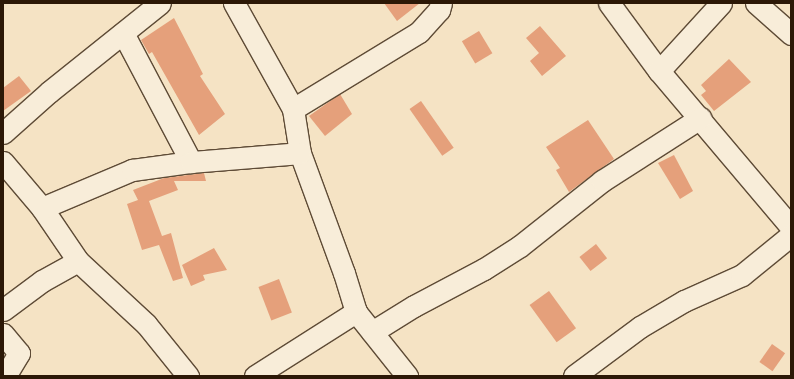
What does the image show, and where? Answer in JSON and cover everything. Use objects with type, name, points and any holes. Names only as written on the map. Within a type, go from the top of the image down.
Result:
[{"type":"street","points":[[3,133],[49,92],[160,3]]},
{"type":"street","points":[[234,3],[293,110],[300,153],[344,273],[356,312],[407,376]]},
{"type":"street","points":[[293,110],[419,32],[439,10],[441,3]]},
{"type":"street","points":[[574,376],[640,327],[684,301],[742,275],[789,223],[659,71],[609,3]]},
{"type":"street","points":[[659,71],[721,3]]},
{"type":"street","points":[[756,3],[791,34]]},
{"type":"street","points":[[123,33],[191,162]]},
{"type":"street","points":[[372,332],[520,246],[602,181],[700,118]]},
{"type":"street","points":[[42,208],[132,170],[191,162],[300,153]]},
{"type":"street","points":[[3,162],[42,208],[78,262],[146,324],[188,376]]},
{"type":"street","points":[[3,310],[42,281],[78,262]]},
{"type":"street","points":[[255,376],[356,312]]},
{"type":"street","points":[[3,334],[19,353],[5,376]]},
{"type":"building","points":[[384,3],[420,3],[397,21]]},
{"type":"building","points":[[174,18],[203,74],[200,76],[225,114],[199,135],[152,52],[149,54],[141,40]]},
{"type":"building","points":[[540,26],[566,56],[542,76],[530,61],[539,53],[526,38]]},
{"type":"building","points":[[479,31],[492,53],[475,64],[462,41]]},
{"type":"building","points":[[729,59],[751,82],[714,111],[701,95],[706,91],[701,85]]},
{"type":"building","points":[[19,76],[31,91],[3,111],[3,88]]},
{"type":"building","points":[[340,94],[352,114],[325,136],[309,116]]},
{"type":"building","points":[[421,101],[454,148],[442,156],[410,109]]},
{"type":"building","points":[[588,120],[614,159],[569,192],[556,170],[560,168],[546,147]]},
{"type":"building","points":[[674,155],[693,191],[680,199],[658,163]]},
{"type":"building","points":[[204,173],[206,181],[174,181],[178,190],[149,201],[162,236],[171,233],[183,278],[173,281],[159,245],[142,250],[127,204],[138,200],[133,190],[164,178]]},
{"type":"building","points":[[596,244],[607,258],[591,271],[579,257]]},
{"type":"building","points":[[214,248],[227,270],[203,275],[205,280],[191,286],[182,265]]},
{"type":"building","points":[[279,279],[292,313],[271,320],[258,287]]},
{"type":"building","points":[[549,291],[576,328],[557,342],[530,305]]},
{"type":"building","points":[[772,344],[785,353],[772,371],[759,362]]}]
